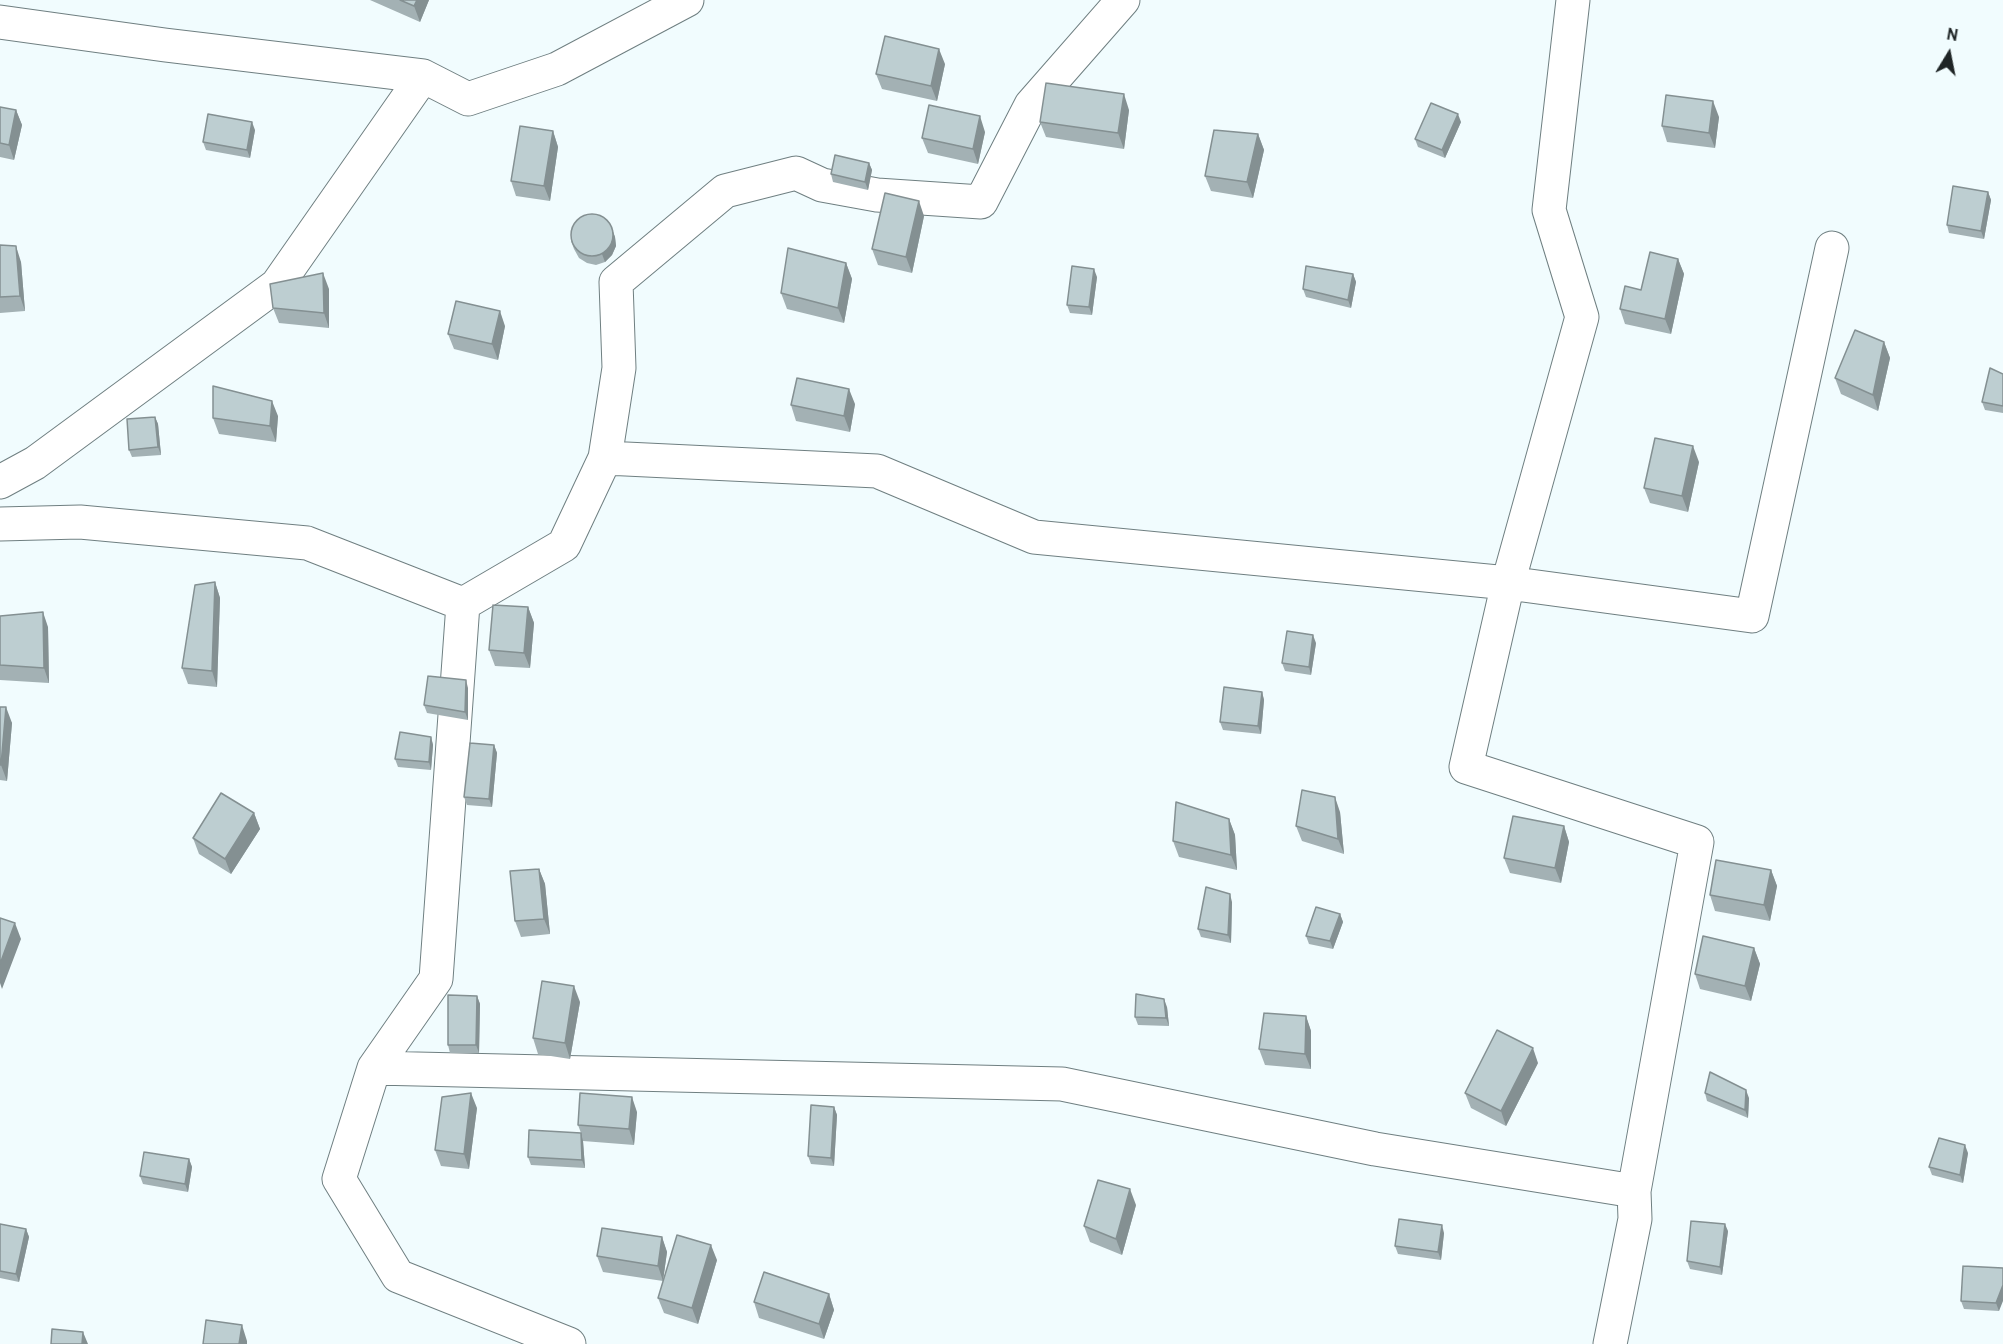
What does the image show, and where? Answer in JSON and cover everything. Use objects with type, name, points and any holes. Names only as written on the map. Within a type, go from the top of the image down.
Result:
[{"type":"street","points":[[0,22],[165,45],[423,75],[468,99],[557,69],[687,0]]},
{"type":"street","points":[[463,604],[564,544],[605,458],[619,368],[616,282],[725,191],[795,173],[822,185],[877,195],[981,202],[1031,105],[1123,0]]},
{"type":"street","points":[[1573,0],[1549,210],[1582,317],[1508,583],[1466,767],[1697,842],[1634,1191],[1635,1219],[1610,1344]]},
{"type":"street","points":[[0,482],[35,463],[277,285],[423,75]]},
{"type":"street","points":[[605,458],[878,471],[1034,537],[1508,583],[1752,616],[1832,248]]},
{"type":"street","points":[[0,524],[80,522],[307,543],[463,604]]},
{"type":"street","points":[[463,604],[436,979],[374,1068],[339,1179],[398,1276],[569,1344]]},
{"type":"street","points":[[374,1068],[1062,1084],[1375,1149],[1634,1191]]},
{"type":"building","points":[[400,0],[417,0],[414,6]]},
{"type":"building","points":[[885,36],[939,49],[931,86],[876,74]]},
{"type":"building","points":[[1046,83],[1124,94],[1118,133],[1040,122]]},
{"type":"building","points":[[1666,95],[1713,101],[1709,133],[1662,126]]},
{"type":"building","points":[[1431,103],[1458,114],[1442,150],[1415,139]]},
{"type":"building","points":[[929,105],[980,116],[973,149],[922,138]]},
{"type":"building","points":[[0,107],[16,110],[9,145],[0,143]]},
{"type":"building","points":[[208,114],[252,122],[247,150],[203,142]]},
{"type":"building","points":[[520,126],[553,131],[544,186],[511,181]]},
{"type":"building","points":[[1214,130],[1258,134],[1247,182],[1205,176]]},
{"type":"building","points":[[835,155],[869,163],[865,182],[831,174]]},
{"type":"building","points":[[1953,186],[1988,192],[1981,231],[1947,225]]},
{"type":"building","points":[[885,193],[919,201],[906,257],[872,249]]},
{"type":"building","points":[[592,214],[607,220],[613,235],[607,250],[592,256],[577,250],[571,235],[577,220]]},
{"type":"building","points":[[0,245],[16,246],[20,296],[0,297]]},
{"type":"building","points":[[788,248],[846,263],[838,308],[781,293]]},
{"type":"building","points":[[1650,252],[1678,259],[1665,319],[1620,309],[1625,286],[1641,290]]},
{"type":"building","points":[[1072,266],[1094,269],[1089,307],[1067,305]]},
{"type":"building","points":[[1306,266],[1353,274],[1348,300],[1303,289]]},
{"type":"building","points":[[323,273],[324,313],[273,308],[270,284]]},
{"type":"building","points":[[456,301],[500,311],[492,344],[448,334]]},
{"type":"building","points":[[1855,330],[1884,342],[1873,395],[1835,378]]},
{"type":"building","points":[[1990,368],[2003,374],[2003,406],[1982,402]]},
{"type":"building","points":[[797,378],[849,389],[844,416],[791,405]]},
{"type":"building","points":[[213,386],[272,401],[270,426],[213,418]]},
{"type":"building","points":[[155,417],[158,447],[129,450],[127,419]]},
{"type":"building","points":[[1655,438],[1693,446],[1682,496],[1644,488]]},
{"type":"building","points":[[215,582],[212,671],[182,668],[195,585]]},
{"type":"building","points":[[493,605],[528,607],[524,653],[489,650]]},
{"type":"building","points":[[43,612],[44,668],[0,665],[0,616]]},
{"type":"building","points":[[1287,631],[1313,635],[1309,667],[1282,663]]},
{"type":"building","points":[[428,676],[466,680],[465,712],[424,705]]},
{"type":"building","points":[[1224,687],[1262,692],[1258,726],[1220,722]]},
{"type":"building","points":[[0,707],[6,707],[1,765],[0,765]]},
{"type":"building","points":[[400,732],[431,737],[429,762],[395,759]]},
{"type":"building","points":[[470,743],[494,745],[489,799],[464,797]]},
{"type":"building","points":[[1302,790],[1335,797],[1338,839],[1296,826]]},
{"type":"building","points":[[221,793],[254,813],[225,859],[193,838]]},
{"type":"building","points":[[1176,802],[1229,819],[1231,855],[1173,841]]},
{"type":"building","points":[[1513,816],[1564,826],[1555,868],[1504,858]]},
{"type":"building","points":[[1716,860],[1771,870],[1764,905],[1710,895]]},
{"type":"building","points":[[539,869],[544,919],[515,921],[510,871]]},
{"type":"building","points":[[1206,887],[1230,894],[1228,935],[1198,929]]},
{"type":"building","points":[[1316,907],[1340,914],[1330,941],[1306,936]]},
{"type":"building","points":[[0,918],[15,923],[0,964]]},
{"type":"building","points":[[1703,936],[1754,948],[1745,986],[1695,974]]},
{"type":"building","points":[[542,981],[574,986],[565,1043],[533,1038]]},
{"type":"building","points":[[1136,994],[1164,999],[1166,1018],[1135,1017]]},
{"type":"building","points":[[448,995],[477,996],[476,1045],[448,1045]]},
{"type":"building","points":[[1264,1013],[1306,1016],[1305,1054],[1259,1049]]},
{"type":"building","points":[[1497,1030],[1533,1048],[1501,1111],[1465,1093]]},
{"type":"building","points":[[1710,1072],[1746,1090],[1745,1110],[1705,1093]]},
{"type":"building","points":[[471,1093],[464,1154],[435,1150],[442,1097]]},
{"type":"building","points":[[580,1093],[632,1097],[629,1129],[578,1125]]},
{"type":"building","points":[[811,1105],[834,1107],[831,1158],[808,1156]]},
{"type":"building","points":[[529,1130],[581,1133],[582,1160],[528,1157]]},
{"type":"building","points":[[1939,1138],[1965,1145],[1960,1175],[1929,1167]]},
{"type":"building","points":[[144,1152],[189,1159],[185,1184],[140,1176]]},
{"type":"building","points":[[1098,1180],[1130,1189],[1116,1239],[1084,1226]]},
{"type":"building","points":[[1399,1219],[1442,1225],[1438,1252],[1395,1246]]},
{"type":"building","points":[[1691,1221],[1725,1224],[1720,1267],[1687,1261]]},
{"type":"building","points":[[0,1224],[26,1229],[16,1274],[0,1271]]},
{"type":"building","points":[[602,1228],[662,1237],[658,1266],[597,1256]]},
{"type":"building","points":[[677,1235],[711,1245],[692,1308],[658,1298]]},
{"type":"building","points":[[1963,1266],[2003,1268],[2003,1285],[1996,1303],[1961,1301]]},
{"type":"building","points":[[764,1272],[829,1294],[819,1324],[754,1302]]},
{"type":"building","points":[[206,1320],[242,1325],[239,1344],[203,1344]]},
{"type":"building","points":[[52,1329],[83,1332],[82,1344],[51,1344]]}]
